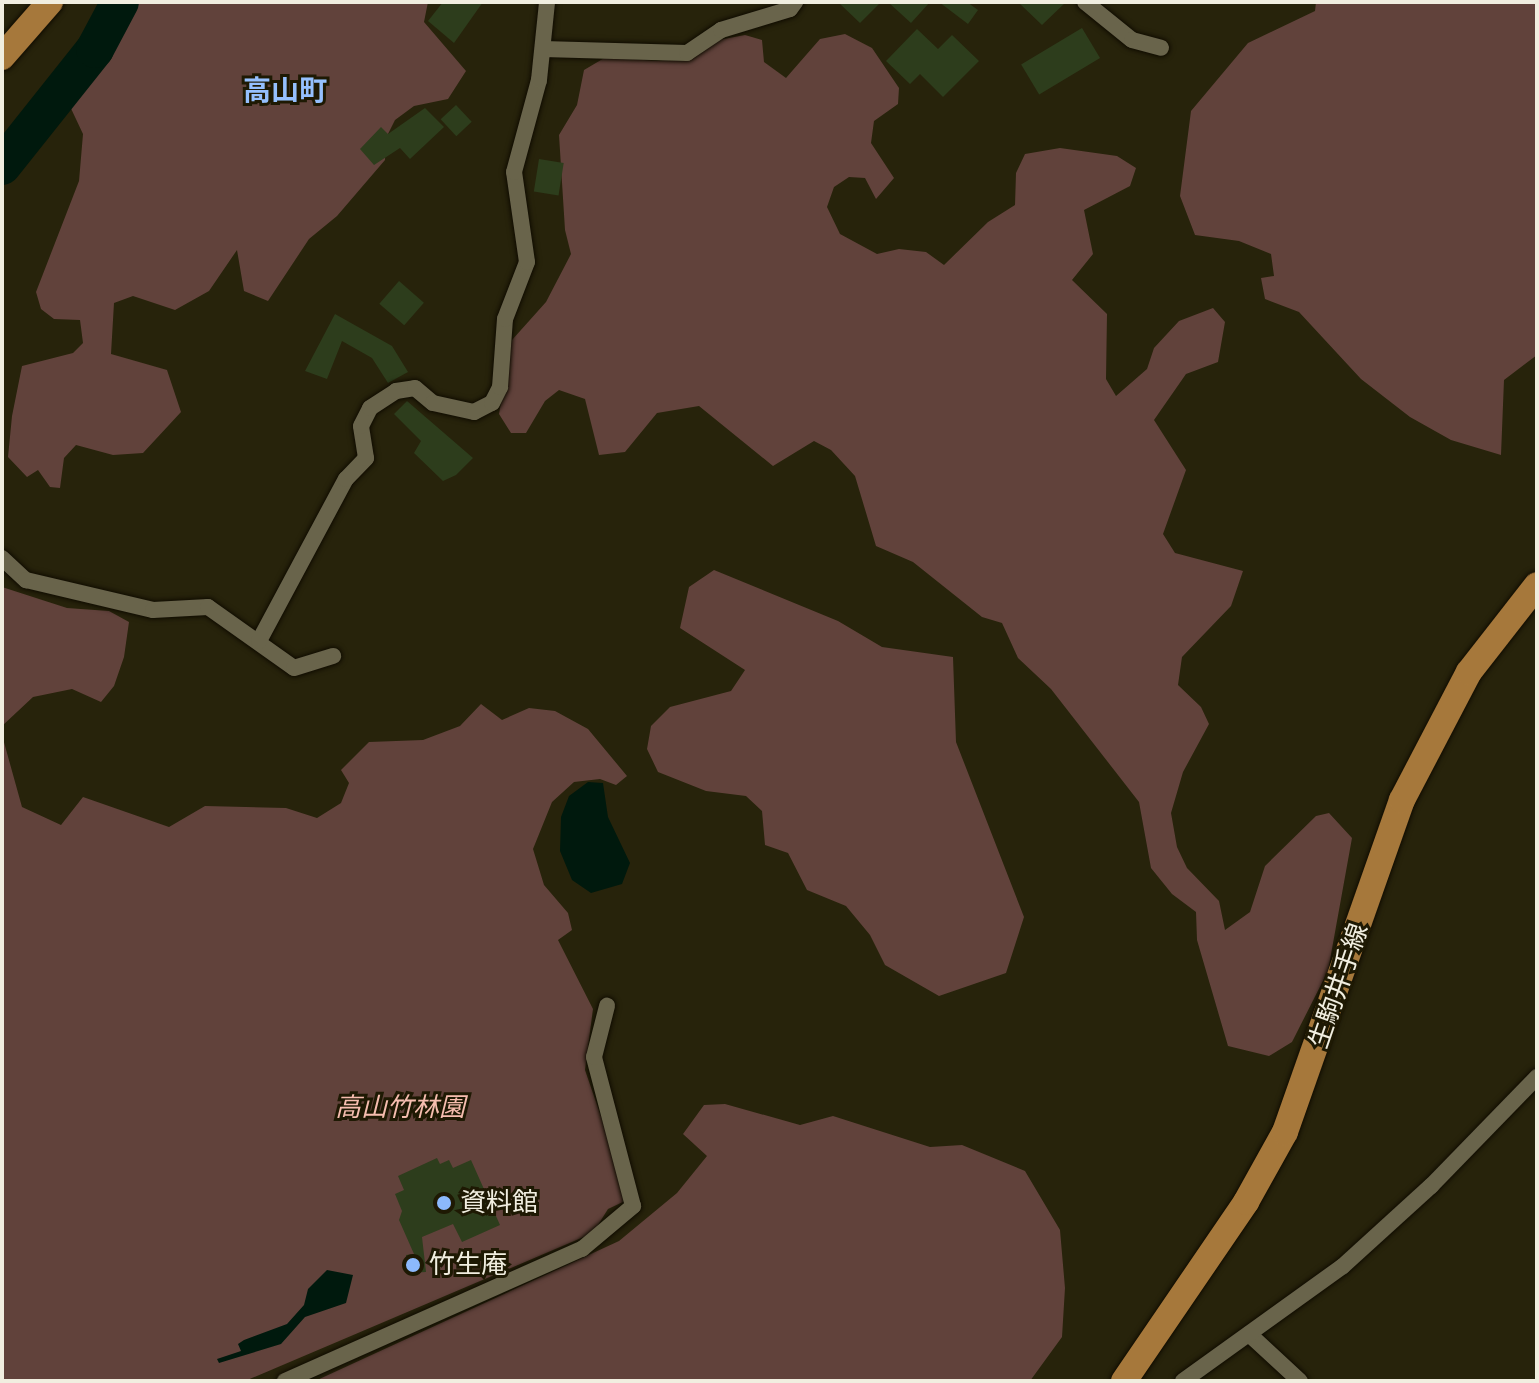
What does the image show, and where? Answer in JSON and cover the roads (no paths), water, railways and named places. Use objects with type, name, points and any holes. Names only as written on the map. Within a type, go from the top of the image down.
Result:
[{"type":"main road","points":[[2,57],[50,2]]},
{"type":"main road","name":"生駒井手線","points":[[1124,1381],[1246,1202],[1285,1132],[1402,800],[1469,672],[1537,585]]},
{"type":"street","points":[[259,641],[346,479],[366,458],[361,426],[370,408],[396,391],[415,388],[433,403],[474,412],[492,403],[500,387],[505,319],[527,262],[528,238],[514,172],[543,49],[547,2]]},
{"type":"street","points":[[543,49],[687,53],[721,30],[790,9],[795,2]]},
{"type":"street","points":[[1085,2],[1132,40],[1161,48]]},
{"type":"street","points":[[2,558],[26,580],[57,588],[153,610],[208,607],[294,668],[333,656]]},
{"type":"street","points":[[285,1381],[582,1249],[633,1206],[594,1057],[607,1006]]},
{"type":"street","points":[[1183,1381],[1343,1266],[1431,1186],[1537,1077]]},
{"type":"street","points":[[1249,1334],[1300,1381]]},
{"type":"waterway","points":[[2,166],[95,49],[120,2]]},
{"type":"place","name":"資料館","points":[[444,1203]]},
{"type":"place","name":"竹生庵","points":[[413,1265]]},
{"type":"district","name":"高山町","points":[[285,90]]},
{"type":"park label","name":"高山竹林園","points":[[400,1108]]}]
